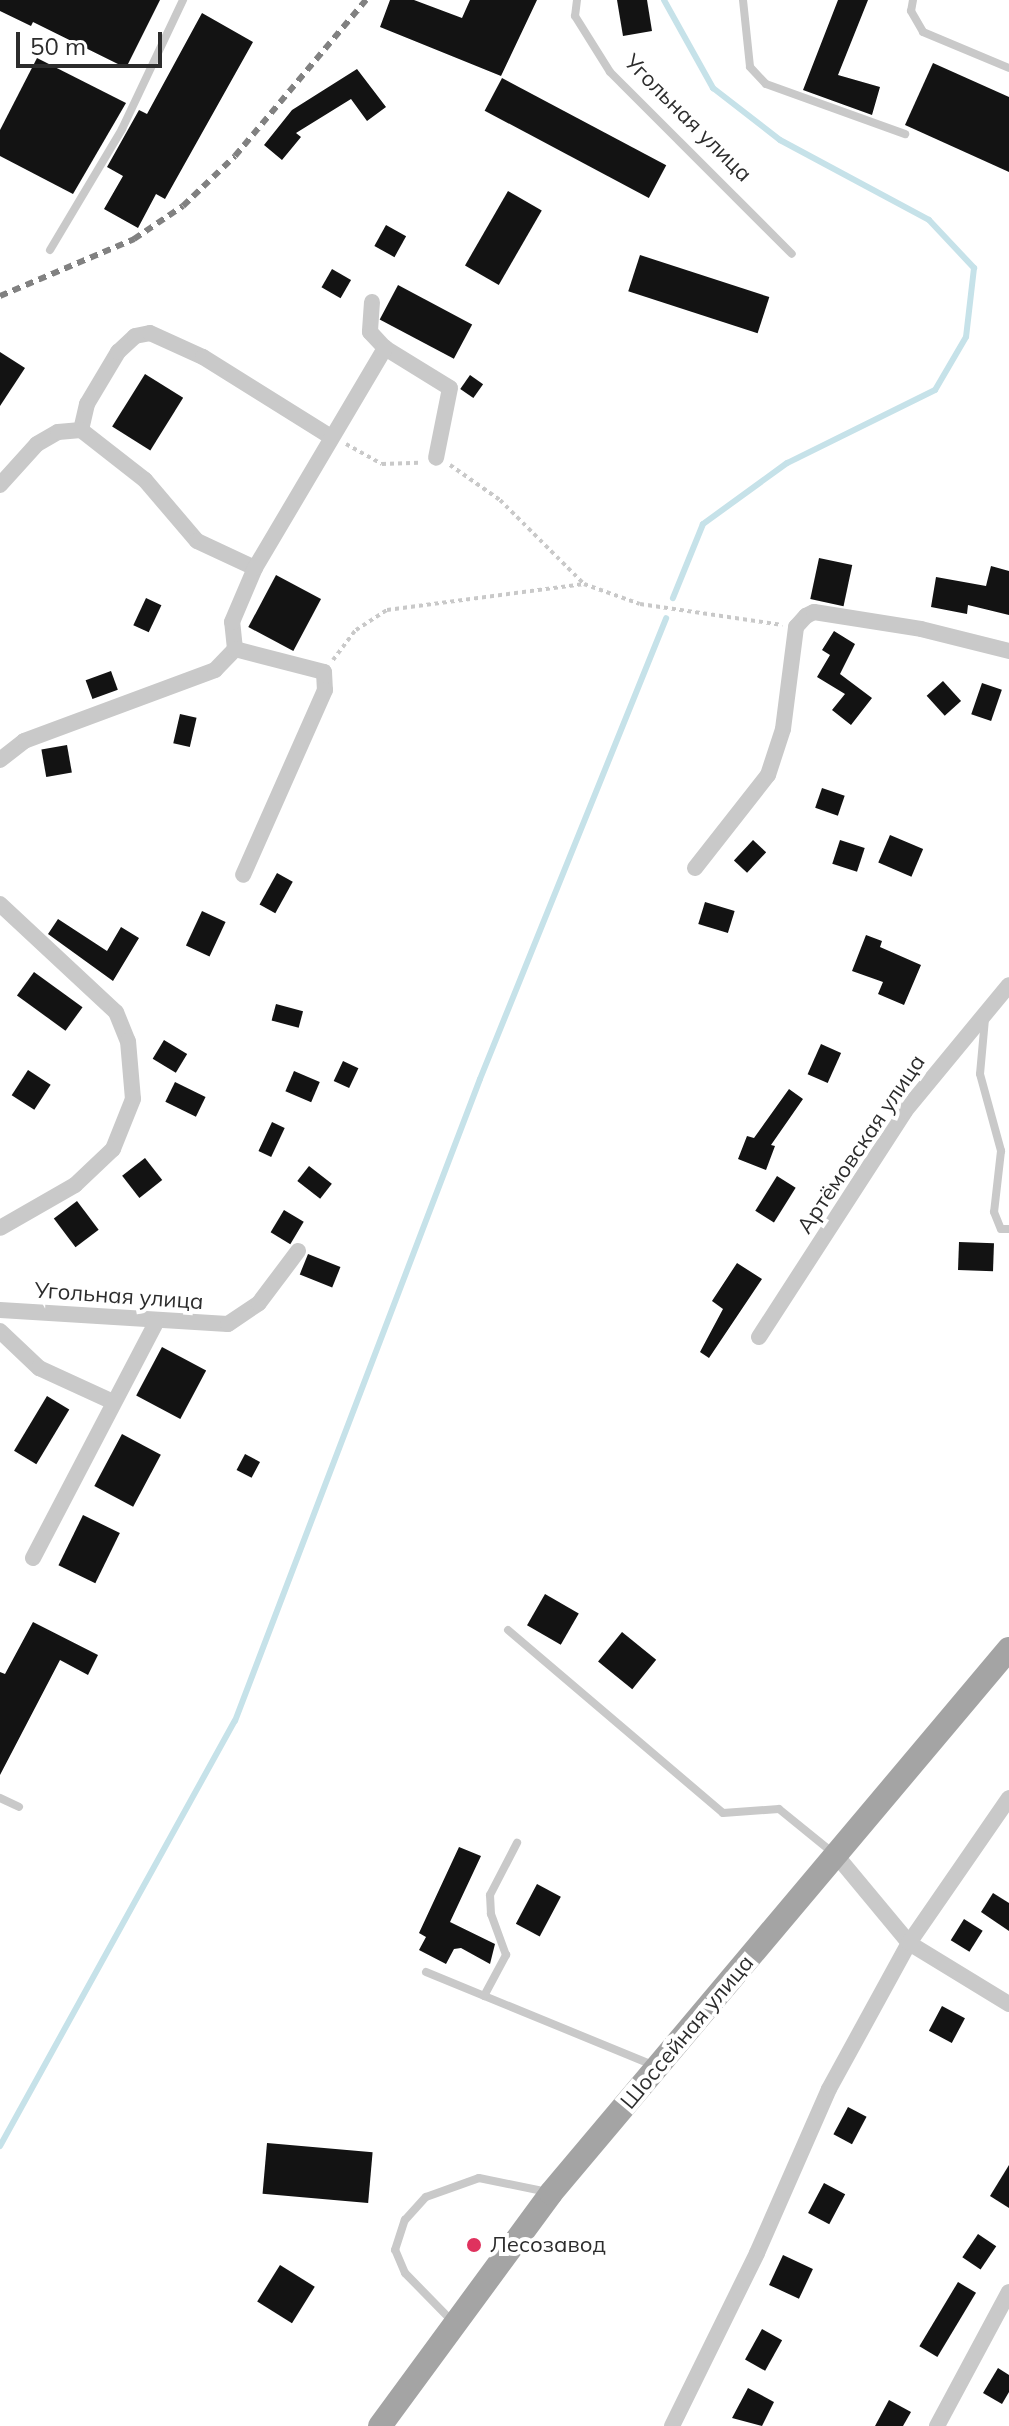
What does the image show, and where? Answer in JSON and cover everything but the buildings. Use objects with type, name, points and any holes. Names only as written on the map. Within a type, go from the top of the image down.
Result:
[{"type":"main road","name":"Шоссейная улица","points":[[380,2426],[453,2321],[551,2193],[1009,1649]]},
{"type":"street","points":[[372,302],[370,332],[385,348],[450,388],[436,458]]},
{"type":"street","points":[[81,430],[87,404],[118,352],[135,336],[150,333],[251,385],[331,437]]},
{"type":"street","points":[[0,760],[24,741],[215,670],[235,649],[232,622],[255,568],[385,348]]},
{"type":"street","points":[[0,485],[37,444],[58,432],[81,430],[145,480],[197,541],[255,568]]},
{"type":"street","points":[[695,868],[768,775],[783,729],[796,627],[814,612],[921,629],[1009,651]]},
{"type":"street","points":[[235,649],[324,672],[325,690],[243,875]]},
{"type":"street","points":[[0,904],[116,1012],[128,1041],[133,1099],[113,1149],[75,1185],[0,1228]]},
{"type":"street","name":"Артёмовская улица","points":[[759,1337],[905,1111],[989,1003],[1009,985]]},
{"type":"street","name":"Угольная улица","points":[[0,1310],[156,1323],[228,1324],[259,1303],[298,1251]]},
{"type":"street","points":[[33,1558],[156,1323]]},
{"type":"street","points":[[0,1331],[39,1368],[113,1402]]},
{"type":"street","points":[[672,2426],[757,2253],[829,2089],[909,1943],[1009,1798]]},
{"type":"street","points":[[836,1855],[909,1943],[1009,2004]]},
{"type":"street","points":[[937,2426],[1009,2292]]},
{"type":"lane","points":[[50,250],[122,129],[183,0]]},
{"type":"lane","name":"Угольная улица","points":[[577,0],[575,16],[610,72],[792,254]]},
{"type":"lane","points":[[743,0],[750,67],[766,84],[905,134]]},
{"type":"lane","points":[[913,0],[911,11],[923,32],[1009,68]]},
{"type":"lane","points":[[989,1003],[980,1041],[980,1074],[1001,1151],[994,1212],[1001,1229],[1009,1229]]},
{"type":"lane","points":[[508,1630],[723,1813],[779,1809],[836,1855]]},
{"type":"lane","points":[[0,1798],[19,1807]]},
{"type":"lane","points":[[484,1996],[506,1955],[491,1914],[490,1895],[517,1843]]},
{"type":"lane","points":[[426,1972],[658,2067]]},
{"type":"lane","points":[[453,2321],[405,2273],[395,2250],[405,2220],[426,2197],[479,2178],[512,2181],[551,2193]]},
{"type":"path","points":[[331,437],[382,464],[410,466],[436,458],[470,474],[584,584],[640,604],[796,627]]},
{"type":"path","points":[[324,672],[356,630],[387,610],[584,584]]},
{"type":"waterway","points":[[664,0],[713,88],[780,140],[929,220],[974,268],[966,337],[935,390],[787,463],[703,524],[673,598]]},
{"type":"waterway","points":[[0,2146],[235,1721],[480,1079],[666,618]]},
{"type":"railway","points":[[0,296],[134,239],[183,206],[235,156],[366,0]]},
{"type":"place","name":"Лесозавод","points":[[474,2245]]}]
